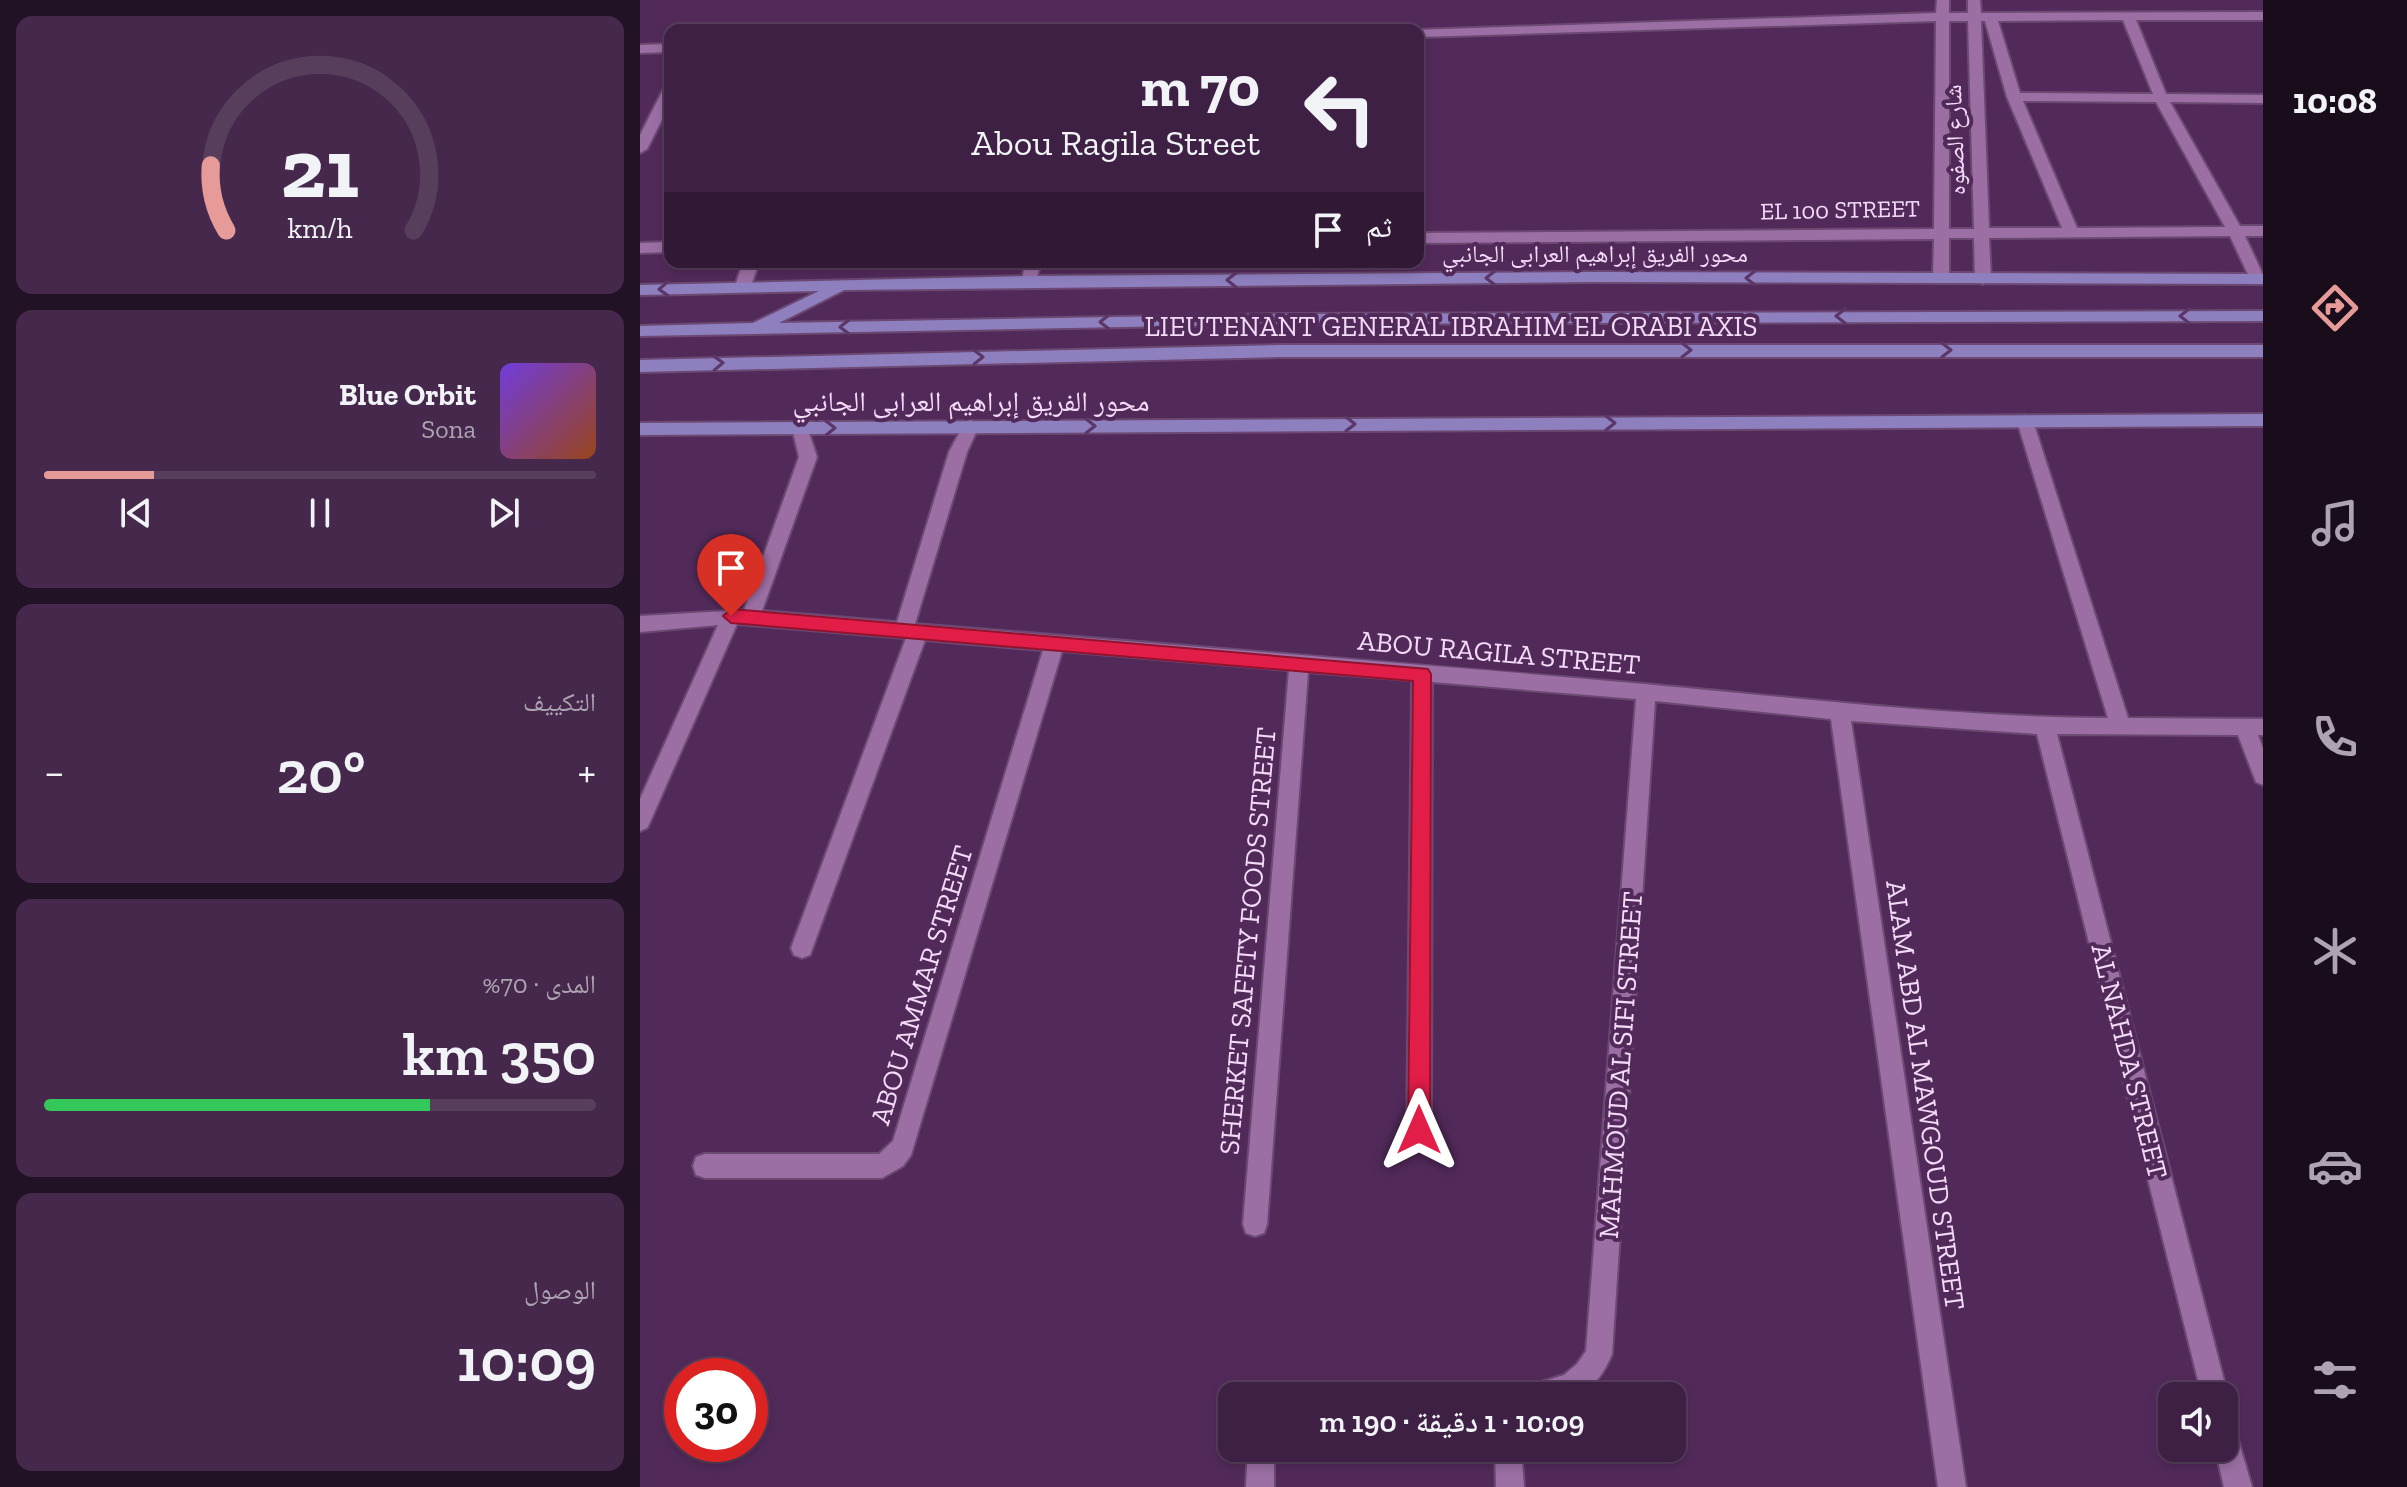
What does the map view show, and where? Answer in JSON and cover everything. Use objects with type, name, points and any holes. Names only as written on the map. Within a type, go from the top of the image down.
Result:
[{"type":"main road","name":"محور الفريق إبراهيم العرابى الجانبي","points":[[640,290],[1030,281],[1593,277],[2260,279]]},
{"type":"main road","points":[[753,329],[846,284]]},
{"type":"main road","name":"LIEUTENANT GENERAL IBRAHIM EL ORABI AXIS","points":[[640,331],[1297,319],[2263,316]]},
{"type":"main road","name":"LIEUTENANT GENERAL IBRAHIM EL ORABI AXIS","points":[[640,366],[1278,351],[2263,351]]},
{"type":"main road","name":"محور الفريق إبراهيم العرابى الجانبي","points":[[640,429],[2263,420]]},
{"type":"street","name":"شارع الصفوه","points":[[1941,278],[1943,0]]},
{"type":"street","name":"شارع الصفوه","points":[[1974,0],[1983,279]]},
{"type":"street","points":[[2076,0],[2078,16]]},
{"type":"street","points":[[1424,33],[1973,16],[2263,16]]},
{"type":"street","points":[[1990,16],[2014,97],[2071,232]]},
{"type":"street","points":[[2128,17],[2161,98],[2260,279]]},
{"type":"street","points":[[640,49],[664,48]]},
{"type":"street","points":[[2014,97],[2263,99]]},
{"type":"street","points":[[640,149],[664,102]]},
{"type":"street","name":"EL 100 STREET","points":[[1424,238],[2263,231]]},
{"type":"street","points":[[640,248],[664,247]]},
{"type":"street","points":[[743,286],[749,268]]},
{"type":"street","points":[[1030,281],[1032,268]]},
{"type":"street","points":[[2025,421],[2121,727]]},
{"type":"street","points":[[802,948],[911,631],[958,452],[971,426]]},
{"type":"street","points":[[640,822],[645,799],[741,616],[808,457],[800,428]]},
{"type":"street","name":"ABOU RAGILA STREET","points":[[640,624],[741,616],[1646,692],[1840,712],[2045,726],[2255,728]]},
{"type":"street","name":"ABOU AMMAR STREET","points":[[705,1166],[882,1166],[895,1158],[903,1147],[1055,643]]},
{"type":"street","name":"SHERKET SAFETY FOODS STREET","points":[[1255,1224],[1299,664]]},
{"type":"street","points":[[1419,1130],[1422,674]]},
{"type":"street","name":"MAHMOUD AL SIFI STREET","points":[[1578,1382],[1588,1375],[1599,1354],[1646,692]]},
{"type":"street","name":"ALAM ABD AL MAWGOUD STREET","points":[[1840,712],[1952,1487]]},
{"type":"street","name":"AL NAHDA STREET","points":[[2045,726],[2211,1382]]},
{"type":"street","points":[[2255,728],[2263,776]]},
{"type":"street","points":[[1260,1487],[1261,1462]]},
{"type":"street","points":[[1509,1462],[1510,1487]]},
{"type":"street","points":[[2232,1462],[2238,1487]]},
{"type":"route","points":[[731,616],[1422,674],[1419,1130]]}]
